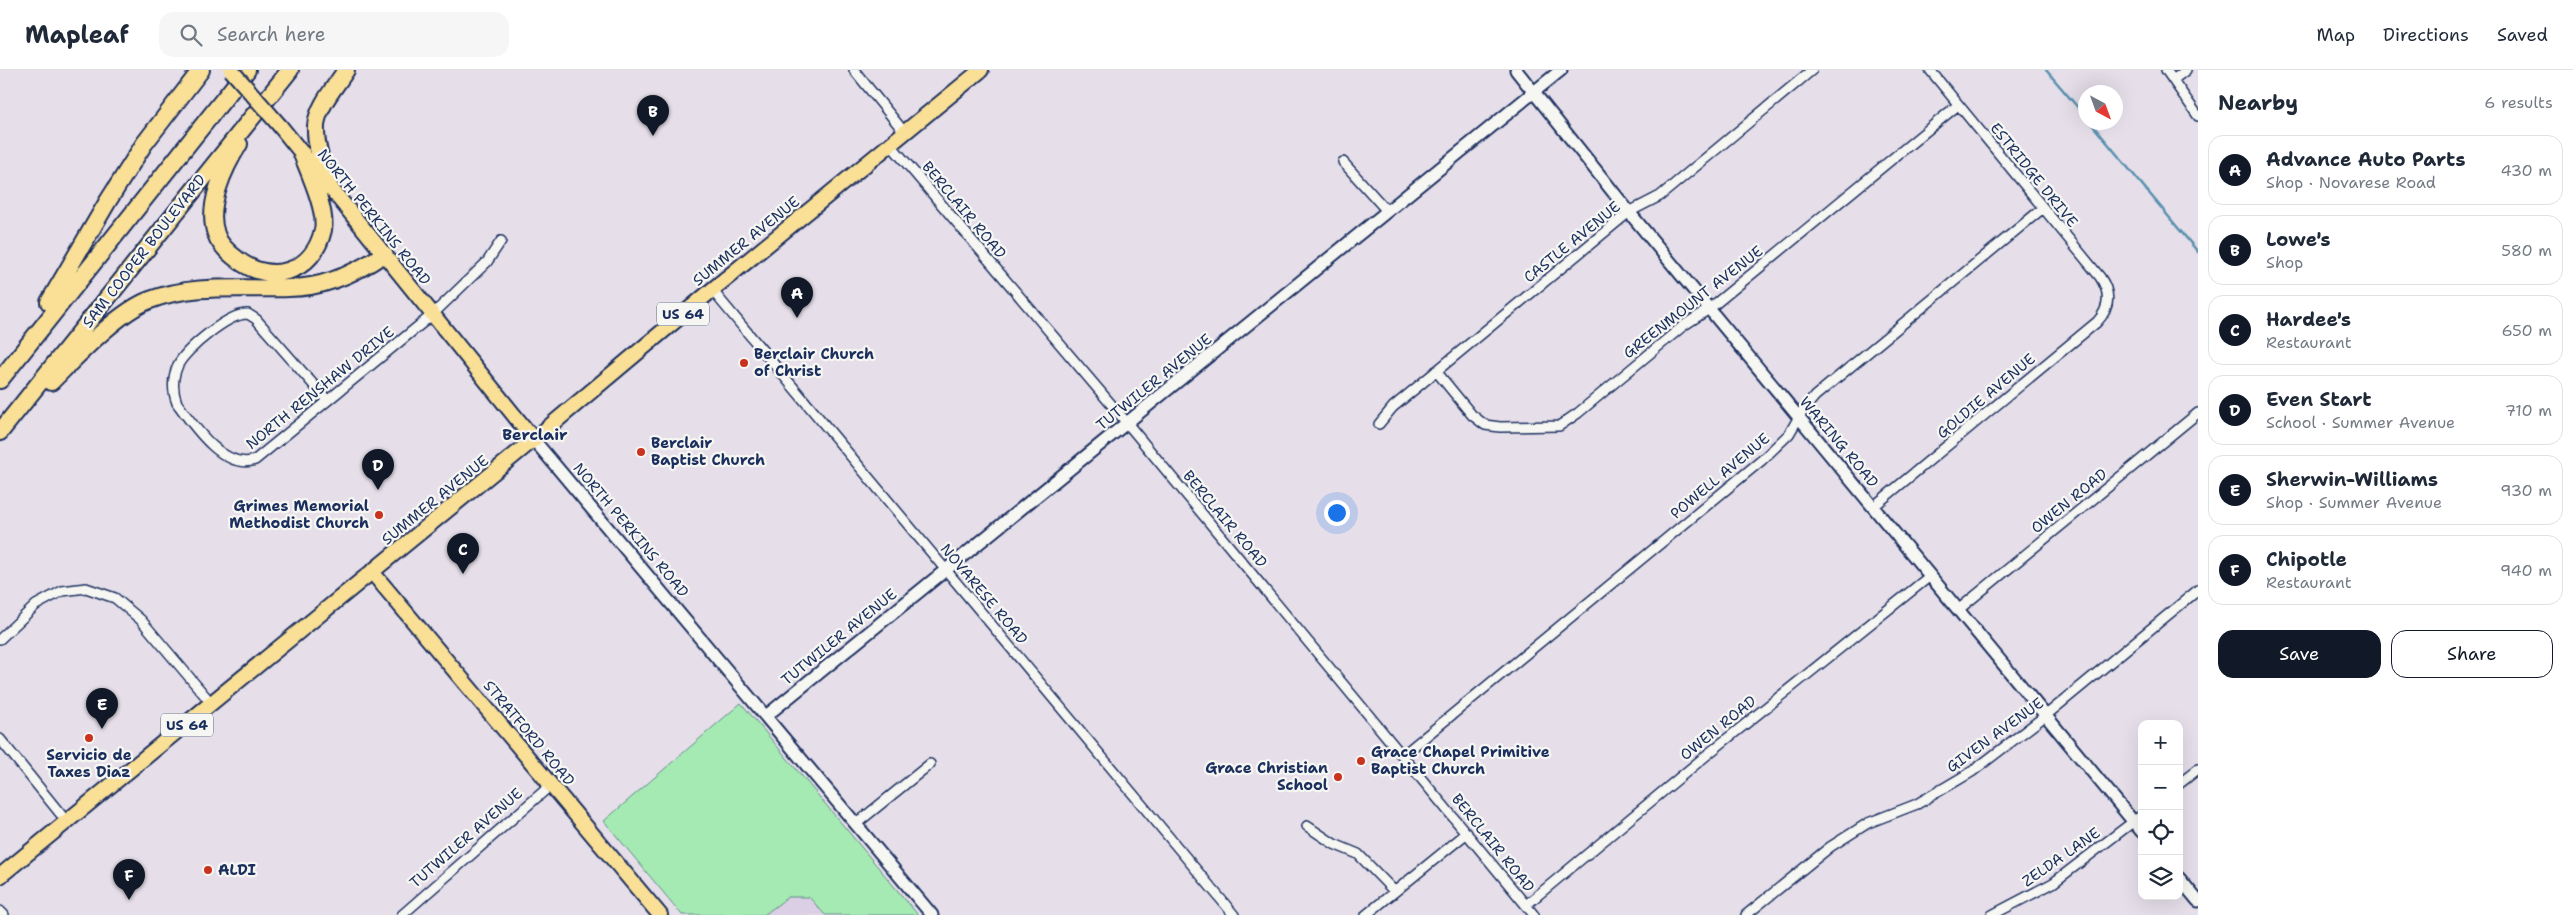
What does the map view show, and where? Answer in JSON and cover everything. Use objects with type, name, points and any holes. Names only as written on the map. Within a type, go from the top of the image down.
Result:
[{"type":"highway","points":[[0,379],[62,284],[108,201],[144,144],[201,70]]},
{"type":"highway","points":[[0,379],[247,70]]},
{"type":"highway","name":"SAM COOPER BOULEVARD","points":[[0,433],[290,70]]},
{"type":"highway","points":[[330,188],[320,159],[316,125],[323,107],[346,70]]},
{"type":"highway","points":[[270,94],[234,152],[218,189],[213,212],[216,235],[230,254],[251,270],[274,274],[296,269],[314,251],[323,229],[319,198],[302,154]]},
{"type":"highway","points":[[0,433],[69,364],[110,327],[148,300],[183,290],[226,287],[291,288],[329,281],[359,271],[384,254]]},
{"type":"main road","name":"NORTH PERKINS ROAD","points":[[231,70],[280,126],[534,440]]},
{"type":"main road","name":"SUMMER AVENUE","points":[[0,876],[534,440],[712,290],[981,70]]},
{"type":"main road","name":"STRATFORD ROAD","points":[[372,572],[660,915]]},
{"type":"street","points":[[854,70],[905,133]]},
{"type":"street","name":"WARING ROAD","points":[[1516,70],[1629,212],[2045,716],[2138,818]]},
{"type":"street","name":"TUTWILER AVENUE","points":[[766,716],[1561,70]]},
{"type":"street","name":"CASTLE AVENUE","points":[[1379,424],[1388,411],[1629,212],[1660,196],[1812,70]]},
{"type":"street","name":"ESTRIDGE DRIVE","points":[[1930,70],[2100,277],[2107,288],[2108,301]]},
{"type":"street","points":[[2166,70],[2198,116]]},
{"type":"street","points":[[2172,80],[2186,70]]},
{"type":"street","name":"GREENMOUNT AVENUE","points":[[1436,371],[1472,415],[1485,424],[1500,427],[1559,426],[1578,413],[1683,326],[1709,309],[1958,105]]},
{"type":"street","name":"BERCLAIR ROAD","points":[[891,145],[1127,423],[1534,915]]},
{"type":"street","points":[[1343,162],[1387,211]]},
{"type":"street","name":"POWELL AVENUE","points":[[1403,755],[1762,460],[1789,434],[1809,402],[1823,389],[2043,208]]},
{"type":"street","name":"NORTH RENSHAW DRIVE","points":[[327,400],[256,319],[248,314],[241,314],[215,330],[186,354],[178,366],[173,392],[184,412],[224,457],[246,463],[255,460],[432,315],[486,262],[501,242]]},
{"type":"street","name":"NOVARESE ROAD","points":[[712,290],[1234,915]]},
{"type":"street","name":"GOLDIE AVENUE","points":[[1873,507],[2097,322],[2104,314],[2108,301]]},
{"type":"street","name":"OWEN ROAD","points":[[1958,610],[2198,413]]},
{"type":"street","name":"NORTH PERKINS ROAD","points":[[534,440],[932,915]]},
{"type":"street","name":"OWEN ROAD","points":[[1526,905],[1708,754],[1930,576]]},
{"type":"street","points":[[0,639],[36,605],[62,591],[86,588],[115,598],[140,620],[212,704]]},
{"type":"street","name":"GIVEN AVENUE","points":[[1746,915],[1830,847],[1868,823],[1917,804],[1972,772],[2045,716],[2198,590]]},
{"type":"street","points":[[0,739],[67,822]]},
{"type":"street","points":[[856,824],[930,764]]},
{"type":"street","points":[[2183,781],[2198,769]]},
{"type":"street","name":"TUTWILER AVENUE","points":[[402,915],[551,785]]},
{"type":"street","name":"ZELDA LANE","points":[[1992,915],[2053,884],[2138,818]]},
{"type":"street","points":[[1307,826],[1334,844],[1358,854],[1394,891]]},
{"type":"street","points":[[1366,915],[1467,833]]},
{"type":"street","points":[[2183,883],[2198,901]]},
{"type":"street","points":[[0,911],[4,915]]},
{"type":"shaded area","points":[[788,897],[809,897],[824,915],[764,915]]},
{"type":"green space","points":[[741,703],[918,915],[825,915],[809,897],[788,897],[764,915],[682,915],[604,821]]},
{"type":"waterway","points":[[2046,70],[2078,108]]},
{"type":"waterway","points":[[2097,130],[2198,252]]},
{"type":"place","name":"Lowe's","points":[[653,136]]},
{"type":"place","name":"Advance Auto Parts","points":[[797,318]]},
{"type":"place","name":"Berclair Church of Christ","points":[[744,363]]},
{"type":"place","name":"Berclair Baptist Church","points":[[641,452]]},
{"type":"place","name":"Even Start","points":[[378,490]]},
{"type":"place","name":"Grimes Memorial Methodist Church","points":[[379,515]]},
{"type":"place","name":"Hardee's","points":[[463,574]]},
{"type":"place","name":"Sherwin-Williams","points":[[102,729]]},
{"type":"place","name":"Servicio de Taxes Diaz","points":[[89,738]]},
{"type":"place","name":"Grace Chapel Primitive Baptist Church","points":[[1361,761]]},
{"type":"place","name":"Grace Christian School","points":[[1338,777]]},
{"type":"place","name":"ALDI","points":[[208,870]]},
{"type":"place","name":"Chipotle","points":[[129,900]]},
{"type":"district","name":"Berclair","points":[[535,434]]}]
